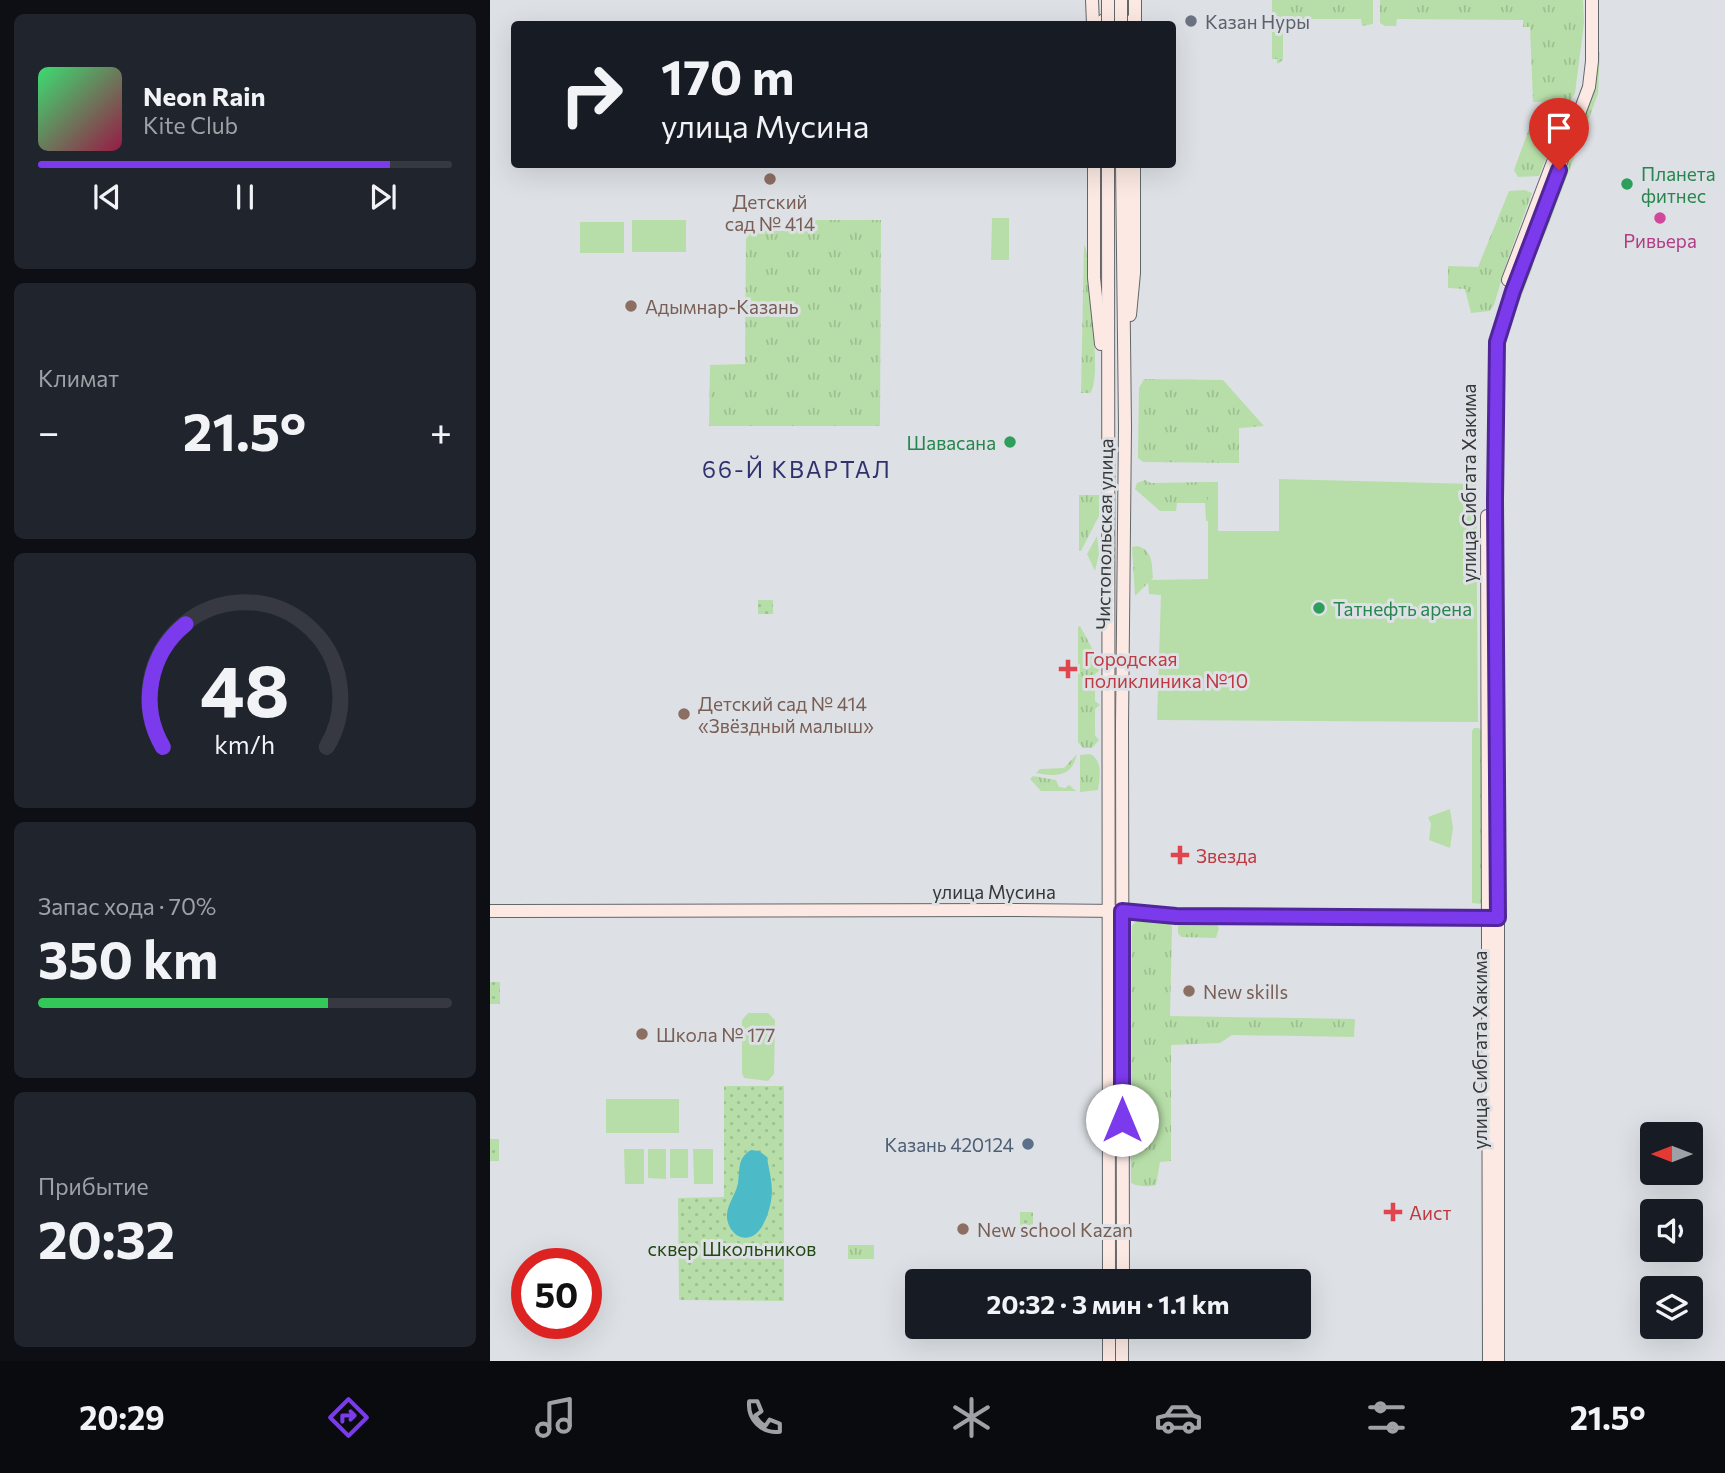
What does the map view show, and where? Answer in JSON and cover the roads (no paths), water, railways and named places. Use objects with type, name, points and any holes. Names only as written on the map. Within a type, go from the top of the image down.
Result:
[{"type":"main road","points":[[1092,0],[1093,21]]},
{"type":"main road","points":[[1108,0],[1108,21]]},
{"type":"main road","points":[[1121,0],[1121,21]]},
{"type":"main road","points":[[1133,21],[1135,0]]},
{"type":"main road","name":"улица Сибгата Хакима","points":[[1498,1361],[1487,473],[1489,349],[1491,331],[1513,267],[1581,86],[1585,0]]},
{"type":"main road","name":"улица Сибгата Хакима","points":[[1489,1361],[1497,342],[1513,291],[1589,87],[1592,61],[1592,0]]},
{"type":"main road","points":[[1102,21],[1117,16],[1127,21]]},
{"type":"main road","points":[[1094,168],[1096,314],[1107,382]]},
{"type":"main road","name":"Чистопольская улица","points":[[1108,168],[1109,1269]]},
{"type":"main road","name":"Чистопольская улица","points":[[1122,168],[1123,1269]]},
{"type":"main road","points":[[1124,361],[1134,273],[1134,168]]},
{"type":"main road","name":"улица Мусина","points":[[490,911],[1122,911],[1176,916],[1493,918]]},
{"type":"main road","points":[[1109,1339],[1109,1361]]},
{"type":"main road","points":[[1122,1339],[1122,1361]]},
{"type":"water","points":[[751,1150],[759,1151],[767,1157],[772,1196],[762,1227],[755,1235],[745,1238],[733,1232],[727,1214],[737,1187],[741,1161]]},
{"type":"place","name":"Казан Нуры","points":[[1191,21]]},
{"type":"place","name":"Детский сад № 414","points":[[770,179]]},
{"type":"place","name":"Планета фитнес","points":[[1627,184]]},
{"type":"place","name":"Ривьера","points":[[1660,218]]},
{"type":"place","name":"Адымнар-Казань","points":[[631,306]]},
{"type":"place","name":"Шавасана","points":[[1010,442]]},
{"type":"place","name":"Татнефть арена","points":[[1319,608]]},
{"type":"place","name":"Городская поликлиника №10","points":[[1068,669]]},
{"type":"place","name":"Детский сад № 414 «Звёздный малыш»","points":[[684,714]]},
{"type":"place","name":"Звезда","points":[[1180,855]]},
{"type":"place","name":"New skills","points":[[1189,991]]},
{"type":"place","name":"Школа № 177","points":[[642,1034]]},
{"type":"place","name":"Казань 420124","points":[[1028,1144]]},
{"type":"place","name":"Аист","points":[[1393,1212]]},
{"type":"place","name":"New school Kazan","points":[[963,1229]]},
{"type":"district","name":"66-Й КВАРТАЛ","points":[[797,469]]},
{"type":"park label","name":"сквер Школьников","points":[[732,1248]]}]
